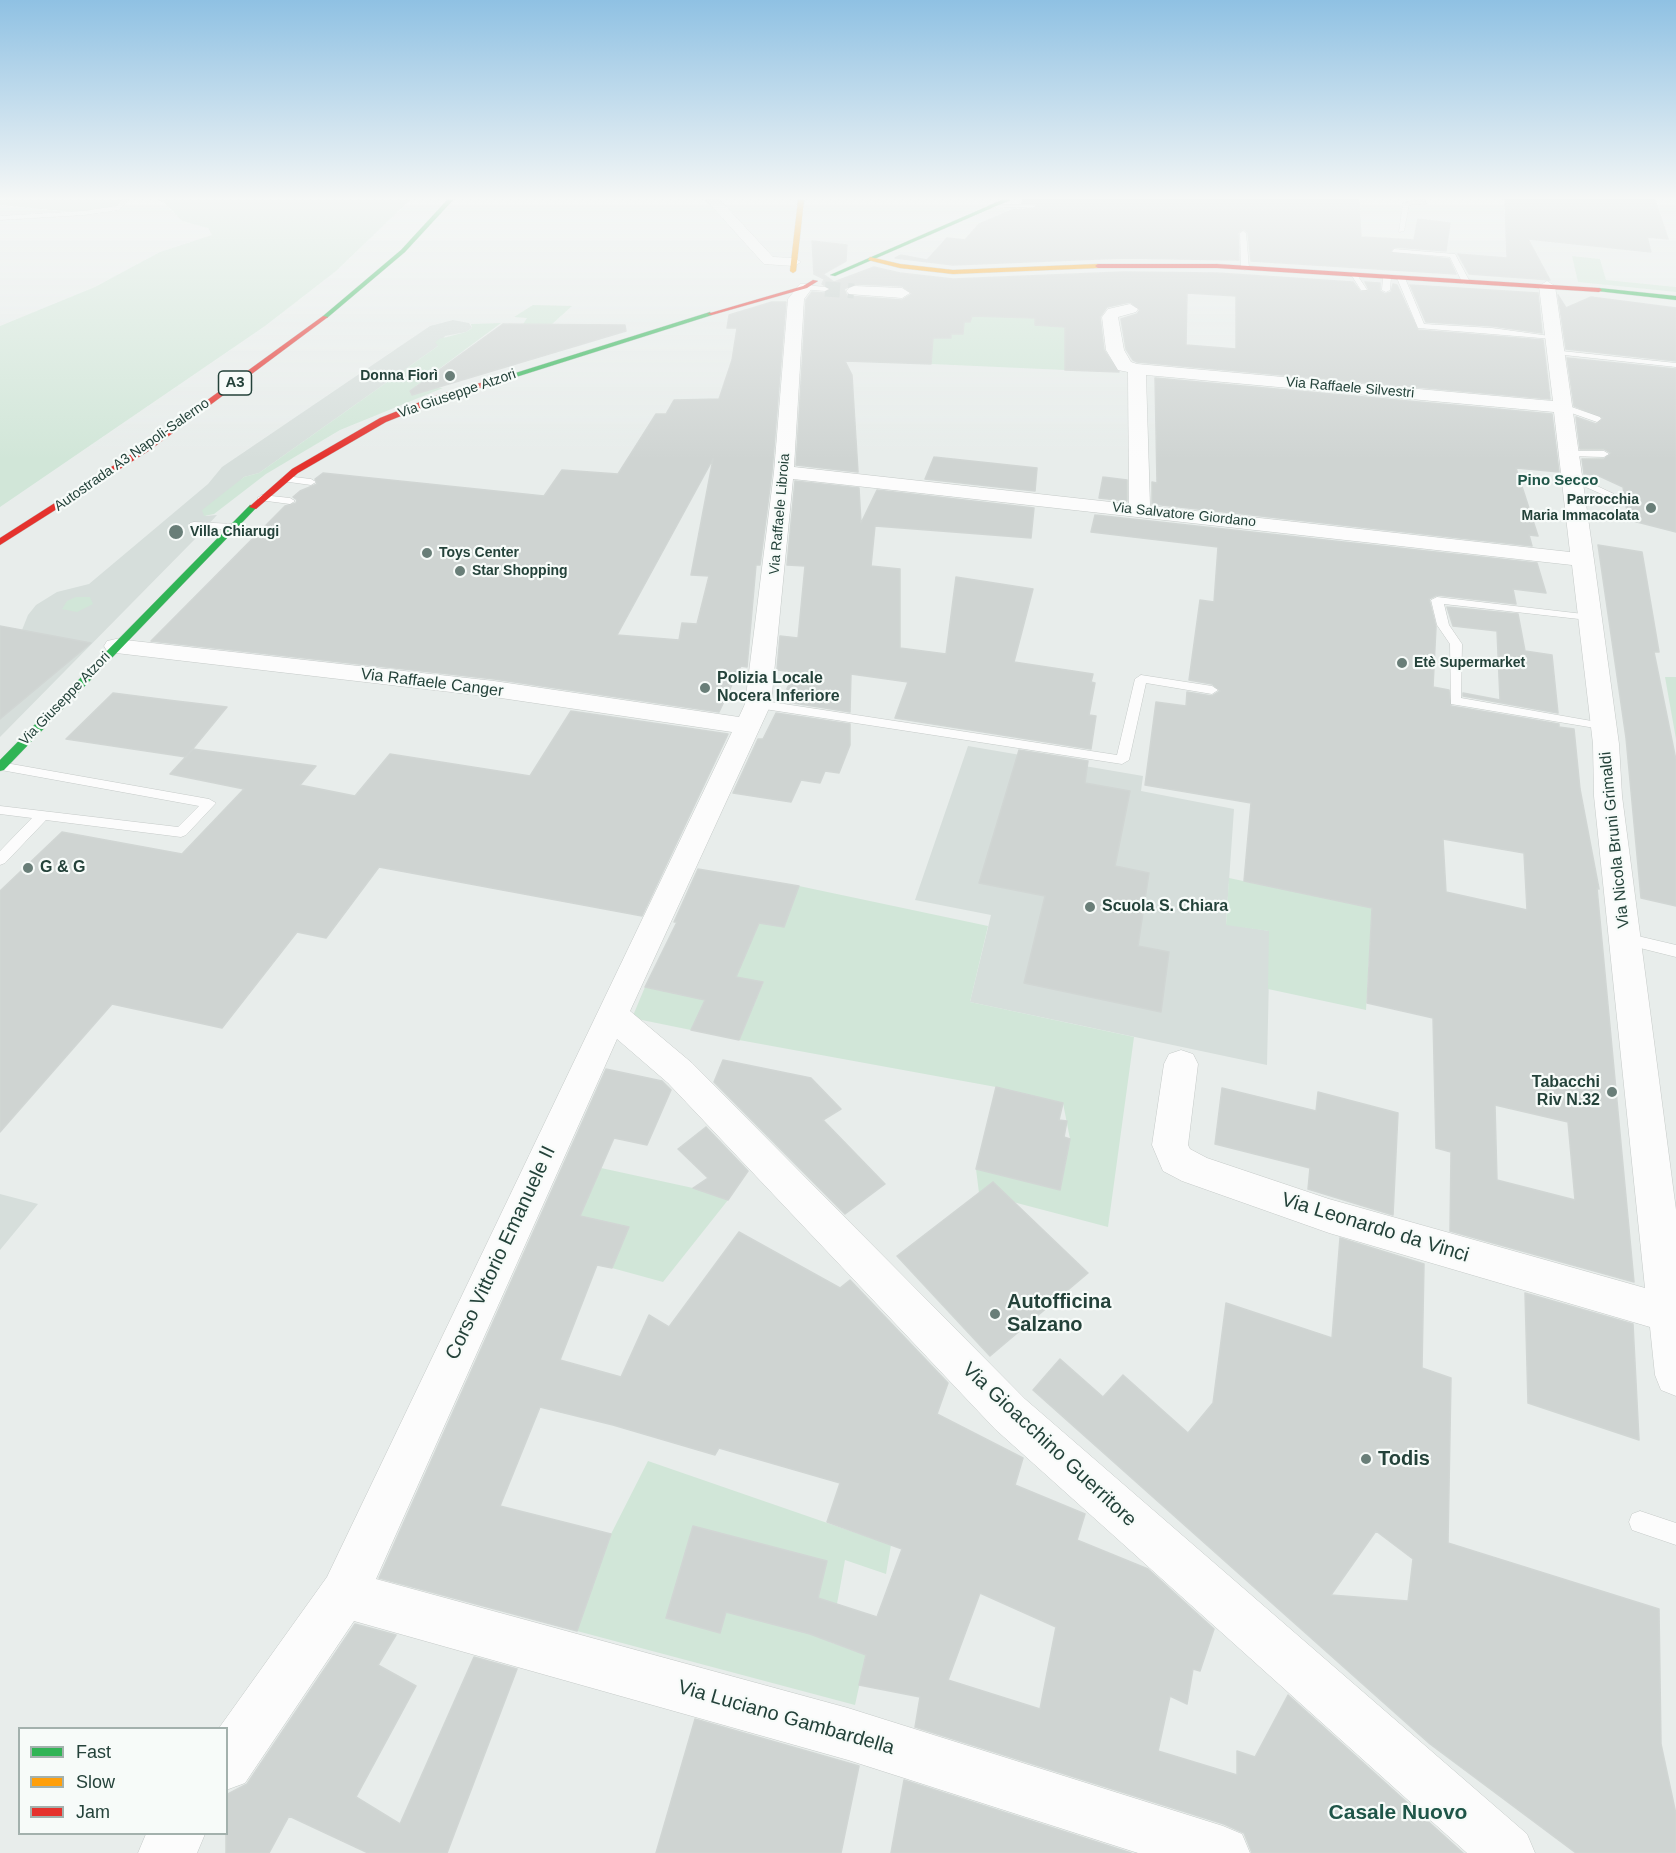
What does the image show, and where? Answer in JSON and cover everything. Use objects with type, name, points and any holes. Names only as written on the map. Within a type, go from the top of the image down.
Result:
[{"type":"main road","points":[[321,302],[339,286]]},
{"type":"main road","name":"Autostrada A3 Napoli-Salerno","points":[[0,542],[147,448],[341,305],[362,286]]},
{"type":"main road","name":"Via Giuseppe Atzori","points":[[1,766],[262,498],[285,479],[346,440],[384,420],[438,398],[753,300],[800,290],[804,286]]},
{"type":"main road","points":[[1492,286],[1548,296]]},
{"type":"main road","points":[[1585,288],[1676,298]]},
{"type":"street","points":[[1548,296],[1551,300],[1561,294],[1585,288]]},
{"type":"street","name":"Via Raffaele Libroia","points":[[753,715],[784,472],[800,290]]},
{"type":"street","points":[[854,291],[902,293]]},
{"type":"street","name":"Via Nicola Bruni Grimaldi","points":[[1548,296],[1603,727],[1608,796],[1676,1375]]},
{"type":"street","points":[[1130,309],[1114,312],[1110,317],[1115,350],[1124,366],[1137,369],[1140,509]]},
{"type":"street","name":"Via Raffaele Silvestri","points":[[1137,369],[1563,407]]},
{"type":"street","name":"Via Salvatore Giordano","points":[[784,472],[1140,509],[1583,560]]},
{"type":"street","name":"Via Raffaele Canger","points":[[116,646],[494,689],[753,715]]},
{"type":"street","name":"Corso Vittorio Emanuele II","points":[[228,1761],[344,1594],[753,715]]},
{"type":"street","name":"Via Gioacchino Guerritore","points":[[612,1015],[680,1073],[1010,1414],[1508,1853]]},
{"type":"street","name":"Via Leonardo da Vinci","points":[[1181,1065],[1170,1145],[1176,1160],[1195,1170],[1329,1216],[1670,1314]]},
{"type":"street","name":"Via Luciano Gambardella","points":[[344,1594],[848,1734],[1222,1853]]},
{"type":"street","points":[[165,1853],[177,1835]]},
{"type":"lane","points":[[1405,286],[1421,326],[1492,330],[1554,345],[1676,365]]},
{"type":"lane","points":[[1563,407],[1597,419]]},
{"type":"lane","points":[[1571,466],[1604,454]]},
{"type":"lane","points":[[1571,466],[1609,494]]},
{"type":"lane","points":[[285,479],[311,482]]},
{"type":"lane","points":[[262,498],[290,501]]},
{"type":"lane","points":[[194,525],[233,527]]},
{"type":"lane","points":[[1588,617],[1437,600],[1443,625],[1456,644],[1455,701],[1603,727]]},
{"type":"lane","points":[[753,715],[1122,760],[1141,679],[1212,690]]},
{"type":"lane","points":[[0,810],[181,832],[209,803],[1,766]]},
{"type":"lane","points":[[0,860],[43,815]]},
{"type":"lane","points":[[1625,939],[1676,951]]},
{"type":"lane","points":[[1641,1522],[1676,1534]]},
{"type":"shaded area","name":"Villa Chiarugi","points":[[453,320],[469,323],[472,328],[466,332],[445,336],[438,346],[259,473],[244,477],[205,516],[217,515],[196,538],[0,737],[0,626],[22,630],[28,615],[36,605],[57,592],[89,584],[208,484],[222,467],[430,326]]},
{"type":"shaded area","name":"Scuola S. Chiara","points":[[968,746],[1143,776],[1141,791],[1234,809],[1226,924],[1270,931],[1267,1065],[970,1002],[991,915],[915,900]]},
{"type":"shaded area","points":[[0,1194],[38,1204],[0,1250]]},
{"type":"green space","points":[[316,286],[265,326],[0,507],[0,326],[95,287]]},
{"type":"green space","points":[[1622,286],[1676,287],[1676,292]]},
{"type":"green space","points":[[533,305],[572,306],[551,325],[523,324],[527,318],[514,317]]},
{"type":"green space","points":[[972,316],[1035,318],[1035,325],[1065,327],[1065,370],[931,364],[932,348],[925,348],[931,338],[951,338],[951,334],[942,321],[970,322]]},
{"type":"green space","points":[[501,323],[416,386],[443,388],[340,430],[266,474],[214,514],[204,516],[202,510],[244,477],[259,473],[438,346],[435,342],[439,339],[466,332],[472,328],[471,324]]},
{"type":"green space","points":[[76,597],[90,597],[93,604],[77,612],[62,609],[67,601]]},
{"type":"green space","points":[[1665,677],[1676,677],[1676,739]]},
{"type":"green space","points":[[1229,878],[1372,908],[1366,1010],[1268,989],[1269,931],[1226,925]]},
{"type":"green space","points":[[799,886],[988,926],[970,1002],[1134,1037],[1108,1227],[979,1193],[976,1169],[1060,1189],[1070,1139],[1063,1103],[996,1087],[739,1040],[763,983],[736,977],[759,923],[784,927]]},
{"type":"green space","points":[[645,987],[705,1000],[691,1030],[632,1018]]},
{"type":"green space","points":[[601,1168],[693,1188],[728,1200],[663,1282],[612,1268],[629,1227],[580,1216]]},
{"type":"green space","points":[[648,1461],[891,1545],[886,1574],[845,1560],[830,1642],[866,1655],[855,1705],[577,1631],[611,1534]]},
{"type":"building","points":[[826,286],[849,286],[844,289],[847,296],[902,300],[912,294],[903,286],[1357,286],[1361,292],[1369,290],[1367,286],[1380,286],[1380,291],[1385,294],[1391,292],[1392,286],[1398,286],[1418,330],[1543,340],[1550,399],[1137,362],[1126,349],[1121,319],[1137,314],[1140,310],[1130,302],[1107,307],[1100,317],[1104,350],[1119,372],[1065,370],[1065,327],[1035,325],[1035,318],[972,316],[970,322],[964,322],[963,334],[951,334],[951,338],[933,338],[931,364],[845,361],[852,375],[858,472],[796,465],[806,300],[812,292],[825,293],[831,290]],"holes":[[[1187,293],[1236,296],[1236,349],[1186,345]]]},
{"type":"building","points":[[1411,286],[1538,293],[1542,333],[1492,326],[1426,322]]},
{"type":"building","points":[[1558,295],[1566,308],[1591,297],[1676,308],[1676,361],[1566,349]]},
{"type":"building","points":[[772,302],[786,302],[772,472],[760,565],[756,565],[747,667],[741,666],[719,712],[494,679],[151,641],[285,506],[296,503],[297,500],[293,497],[300,491],[317,484],[315,479],[323,473],[544,496],[562,470],[618,474],[656,414],[666,414],[674,400],[719,399],[732,360],[737,328],[727,328],[729,315]],"holes":[[[713,459],[691,575],[709,576],[697,624],[682,623],[679,640],[617,635]]]},
{"type":"building","points":[[503,324],[625,325],[626,331],[412,395],[410,391]]},
{"type":"building","points":[[1567,358],[1676,369],[1676,532],[1633,521],[1626,507],[1623,487],[1597,475],[1584,474],[1582,459],[1604,459],[1611,453],[1604,449],[1580,449],[1576,417],[1596,424],[1603,418],[1574,406]]},
{"type":"building","points":[[1155,378],[1552,414],[1559,472],[1516,468],[1538,536],[1529,535],[1532,546],[1152,504],[1152,482],[1157,483]]},
{"type":"building","points":[[934,457],[1037,468],[1035,491],[925,479]]},
{"type":"building","points":[[1103,477],[1127,480],[1127,501],[1099,498]]},
{"type":"building","points":[[795,481],[859,488],[861,523],[877,490],[1034,508],[1031,538],[875,526],[871,566],[900,569],[900,648],[946,654],[956,577],[1033,589],[1014,662],[1093,674],[1091,682],[1095,683],[1089,715],[1096,716],[1091,749],[895,718],[908,682],[851,674],[850,712],[781,701],[795,672],[777,670],[780,636],[798,638],[805,566],[787,565]]},
{"type":"building","points":[[1095,515],[1537,563],[1546,593],[1513,589],[1516,604],[1437,595],[1429,599],[1436,627],[1433,687],[1449,690],[1451,706],[1559,724],[1559,727],[1574,729],[1580,789],[1599,889],[1597,888],[1634,1282],[1450,1231],[1451,1152],[1436,1148],[1433,1018],[1367,1003],[1372,908],[1244,881],[1251,803],[1145,785],[1156,702],[1186,706],[1187,692],[1212,696],[1220,691],[1212,684],[1189,680],[1200,600],[1214,602],[1218,547],[1091,532]],"holes":[[[1443,839],[1524,853],[1527,910],[1446,892]],[[1495,1105],[1568,1122],[1575,1200],[1497,1180]]]},
{"type":"building","points":[[1598,545],[1642,552],[1659,652],[1654,652],[1676,760],[1676,906],[1641,898],[1626,738]]},
{"type":"building","points":[[1447,607],[1518,614],[1525,651],[1552,655],[1558,713],[1463,696],[1463,693],[1500,700],[1497,631],[1453,626]]},
{"type":"building","points":[[0,626],[91,643],[0,719]]},
{"type":"building","points":[[113,693],[227,707],[186,757],[66,739]]},
{"type":"building","points":[[571,711],[728,734],[642,916],[379,867],[326,938],[297,932],[222,1028],[112,1004],[0,1132],[0,891],[62,832],[182,854],[244,789],[170,774],[193,749],[316,766],[300,785],[355,796],[390,754],[530,776]]},
{"type":"building","points":[[776,713],[850,724],[850,745],[839,773],[825,771],[820,783],[801,780],[791,802],[733,793],[758,739],[763,739]]},
{"type":"building","points":[[1019,750],[1088,761],[1085,783],[1130,791],[1115,866],[1149,873],[1138,946],[1169,952],[1161,1012],[1024,983],[1045,896],[979,883]]},
{"type":"building","points":[[698,869],[799,886],[784,927],[759,923],[736,977],[763,982],[739,1040],[691,1030],[705,1000],[645,987],[677,922],[674,922]]},
{"type":"building","points":[[723,1060],[811,1078],[841,1109],[823,1120],[885,1184],[845,1214],[714,1082]]},
{"type":"building","points":[[606,1069],[662,1081],[671,1090],[647,1145],[614,1138],[580,1216],[629,1227],[612,1268],[597,1265],[560,1360],[621,1377],[649,1315],[669,1327],[739,1232],[840,1288],[850,1280],[948,1383],[937,1414],[1023,1458],[1015,1485],[1085,1514],[1077,1540],[1148,1569],[1214,1629],[1200,1671],[1193,1669],[1187,1704],[1170,1696],[1158,1751],[1237,1775],[1237,1751],[1255,1757],[1288,1695],[1463,1853],[1252,1853],[1244,1833],[1224,1824],[915,1727],[920,1697],[859,1685],[866,1655],[810,1634],[726,1612],[720,1633],[666,1618],[693,1526],[827,1561],[818,1598],[877,1617],[902,1549],[827,1522],[840,1483],[719,1448],[715,1455],[613,1425],[540,1407],[500,1506],[611,1534],[577,1631],[379,1578]],"holes":[[[980,1593],[1056,1627],[1040,1709],[948,1680]]]},
{"type":"building","points":[[996,1087],[1063,1103],[1059,1120],[1067,1121],[1064,1137],[1070,1139],[1060,1190],[976,1169]]},
{"type":"building","points":[[1222,1088],[1316,1111],[1318,1092],[1398,1113],[1393,1215],[1308,1189],[1310,1168],[1215,1144]]},
{"type":"building","points":[[706,1127],[748,1171],[728,1200],[693,1188],[708,1178],[678,1149]]},
{"type":"building","name":"Autofficina Salzano","points":[[993,1182],[1088,1273],[990,1356],[897,1256]]},
{"type":"building","points":[[1340,1238],[1424,1264],[1422,1368],[1451,1378],[1448,1543],[1659,1609],[1661,1744],[1676,1814],[1676,1853],[1576,1853],[1430,1744],[1033,1390],[1060,1359],[1103,1397],[1123,1375],[1188,1433],[1213,1403],[1226,1303],[1332,1338]],"holes":[[[1376,1531],[1413,1559],[1408,1601],[1331,1595]]]},
{"type":"building","points":[[1525,1293],[1633,1324],[1639,1440],[1528,1403]]},
{"type":"building","points":[[355,1624],[396,1635],[378,1665],[416,1686],[356,1797],[400,1824],[474,1657],[517,1669],[447,1853],[368,1853],[289,1816],[269,1853],[226,1853],[228,1794],[247,1784]]},
{"type":"building","points":[[695,1719],[859,1766],[841,1853],[656,1853]]},
{"type":"building","points":[[904,1780],[1131,1853],[891,1853]]},
{"type":"tunnel","points":[[825,289],[854,291]]},
{"type":"traffic: fast","points":[[325,317],[361,286]]},
{"type":"traffic: fast","points":[[1599,290],[1676,298]]},
{"type":"traffic: fast","points":[[494,381],[710,314]]},
{"type":"traffic: fast","points":[[0,767],[253,507]]},
{"type":"traffic: jam","points":[[710,314],[806,286]]},
{"type":"traffic: jam","points":[[1543,286],[1599,290]]},
{"type":"traffic: jam","points":[[0,542],[147,448],[325,317]]},
{"type":"traffic: jam","points":[[253,507],[295,471],[383,420],[438,398],[494,381]]},
{"type":"place","name":"Donna Fiorì","points":[[450,376]]},
{"type":"place","name":"Parrocchia Maria Immacolata","points":[[1651,508]]},
{"type":"place","name":"Villa Chiarugi","points":[[176,532]]},
{"type":"place","name":"Toys Center","points":[[427,553]]},
{"type":"place","name":"Star Shopping","points":[[460,571]]},
{"type":"place","name":"Etè Supermarket","points":[[1402,663]]},
{"type":"place","name":"Polizia Locale Nocera Inferiore","points":[[705,688]]},
{"type":"place","name":"G & G","points":[[28,868]]},
{"type":"place","name":"Scuola S. Chiara","points":[[1090,907]]},
{"type":"place","name":"Tabacchi Riv N.32","points":[[1612,1092]]},
{"type":"place","name":"Autofficina Salzano","points":[[995,1314]]},
{"type":"place","name":"Todis","points":[[1366,1459]]},
{"type":"district","name":"Pino Secco","points":[[1558,481]]},
{"type":"district","name":"Casale Nuovo","points":[[1398,1813]]}]
